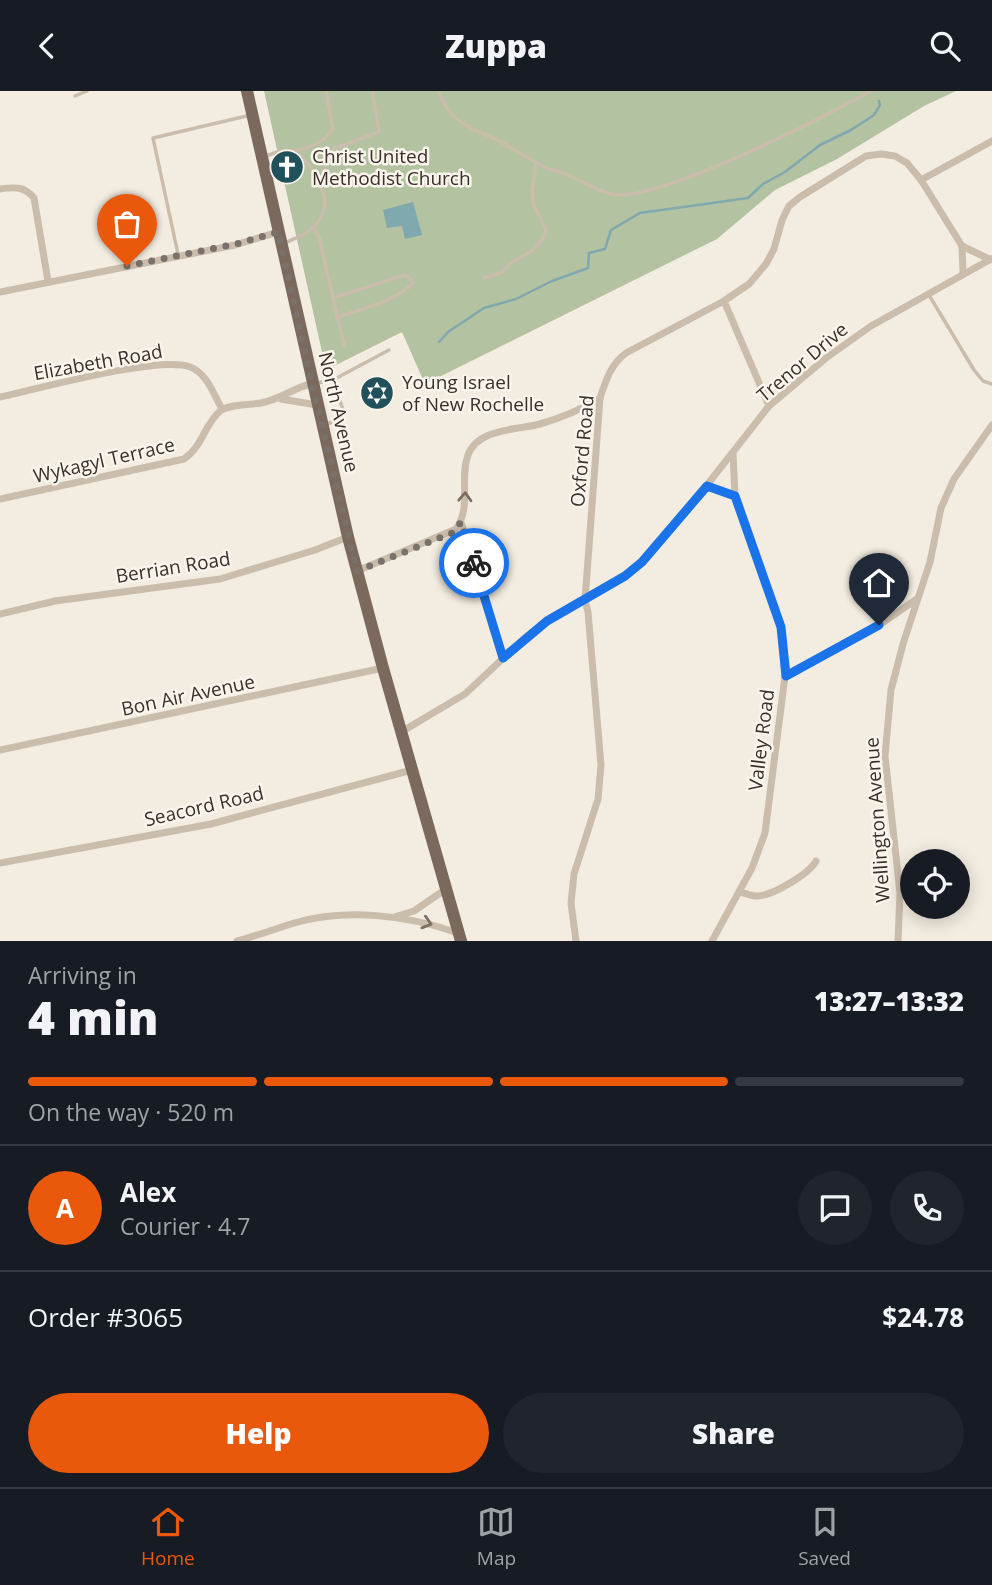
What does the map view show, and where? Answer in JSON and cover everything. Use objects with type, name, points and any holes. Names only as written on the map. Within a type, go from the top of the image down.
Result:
[{"type":"main road","name":"North Avenue","points":[[247,91],[348,537],[460,937]]},
{"type":"street","points":[[921,180],[992,141]]},
{"type":"street","name":"Oxford Road","points":[[576,941],[571,903],[574,874],[598,799],[601,765],[585,600],[600,398],[607,374],[619,358],[724,300],[749,283],[766,264],[774,249],[789,206],[866,156],[895,156],[907,163],[921,180],[962,246],[963,273]]},
{"type":"street","points":[[0,189],[22,188],[34,198],[48,281]]},
{"type":"street","points":[[0,292],[236,244],[280,238]]},
{"type":"street","points":[[962,246],[990,259]]},
{"type":"street","name":"Trenor Drive","points":[[401,732],[465,694],[547,621],[625,576],[642,562],[707,486],[769,406],[848,341],[990,259]]},
{"type":"street","points":[[724,300],[769,406]]},
{"type":"street","name":"Elizabeth Road","points":[[0,397],[141,367],[178,364],[190,366],[199,372],[214,391],[222,409]]},
{"type":"street","points":[[280,399],[312,384]]},
{"type":"street","points":[[357,571],[452,533],[461,522],[465,506],[468,453],[481,439],[493,433],[553,420],[600,398]]},
{"type":"street","points":[[222,409],[280,399],[317,405]]},
{"type":"street","name":"Wykagyl Terrace","points":[[0,499],[184,459],[198,448],[207,426],[222,409]]},
{"type":"street","name":"Wellington Avenue","points":[[898,941],[900,893],[886,784],[886,733],[893,681],[930,562],[941,508],[954,479],[992,425]]},
{"type":"street","name":"Valley Road","points":[[712,941],[752,868],[765,833],[786,676],[781,627],[735,496],[733,452]]},
{"type":"street","points":[[707,486],[735,496]]},
{"type":"street","points":[[461,522],[503,658]]},
{"type":"street","name":"Berrian Road","points":[[0,614],[55,601],[220,579],[348,537]]},
{"type":"street","points":[[786,676],[879,625],[917,599]]},
{"type":"street","name":"Bon Air Avenue","points":[[0,750],[383,668]]},
{"type":"street","name":"Seacord Road","points":[[0,863],[211,824],[412,770]]},
{"type":"street","points":[[739,892],[763,895],[793,881],[816,861]]},
{"type":"street","points":[[394,917],[414,911],[446,889]]},
{"type":"street","points":[[237,941],[295,923],[324,918],[394,917],[419,921],[460,937]]},
{"type":"lane","points":[[75,96],[87,91]]},
{"type":"lane","points":[[262,157],[280,151],[310,147],[327,139],[332,129],[326,91]]},
{"type":"lane","points":[[280,238],[313,227],[323,213],[323,170],[335,148],[379,132],[372,91]]},
{"type":"lane","points":[[438,91],[452,117],[536,163],[614,195],[650,190],[682,180],[837,110],[872,91]]},
{"type":"lane","points":[[179,256],[153,138],[253,115]]},
{"type":"lane","points":[[295,151],[322,184]]},
{"type":"lane","points":[[484,278],[500,273],[512,262],[532,251],[544,237],[546,230],[533,203],[536,163]]},
{"type":"lane","points":[[313,227],[319,237],[344,345]]},
{"type":"lane","points":[[333,298],[405,275],[413,283],[381,302],[337,317]]},
{"type":"lane","points":[[929,295],[974,370],[983,381],[992,384]]},
{"type":"lane","points":[[312,384],[333,380],[389,350]]},
{"type":"lane","points":[[322,425],[338,420],[344,413],[333,380]]},
{"type":"green space","points":[[264,91],[956,91],[924,106],[837,159],[775,190],[717,239],[425,384],[402,332],[326,370]]},
{"type":"water","points":[[413,202],[422,235],[405,239],[402,226],[387,228],[383,210]]},
{"type":"waterway","points":[[439,342],[448,332],[484,308],[516,299],[552,281],[588,268],[589,253],[605,249],[611,230],[640,213],[748,198],[763,184],[785,172],[820,145],[874,115],[880,105],[879,101]]},
{"type":"way so far","points":[[127,266],[236,244],[278,232],[357,571],[452,533],[461,522],[474,563]]},
{"type":"place","name":"Christ United Methodist Church","points":[[287,167]]},
{"type":"place","name":"Young Israel of New Rochelle","points":[[377,393]]},
{"type":"route","points":[[474,563],[503,658],[547,621],[625,576],[642,562],[707,486],[735,496],[743,515],[781,627],[786,676],[879,625]]}]
